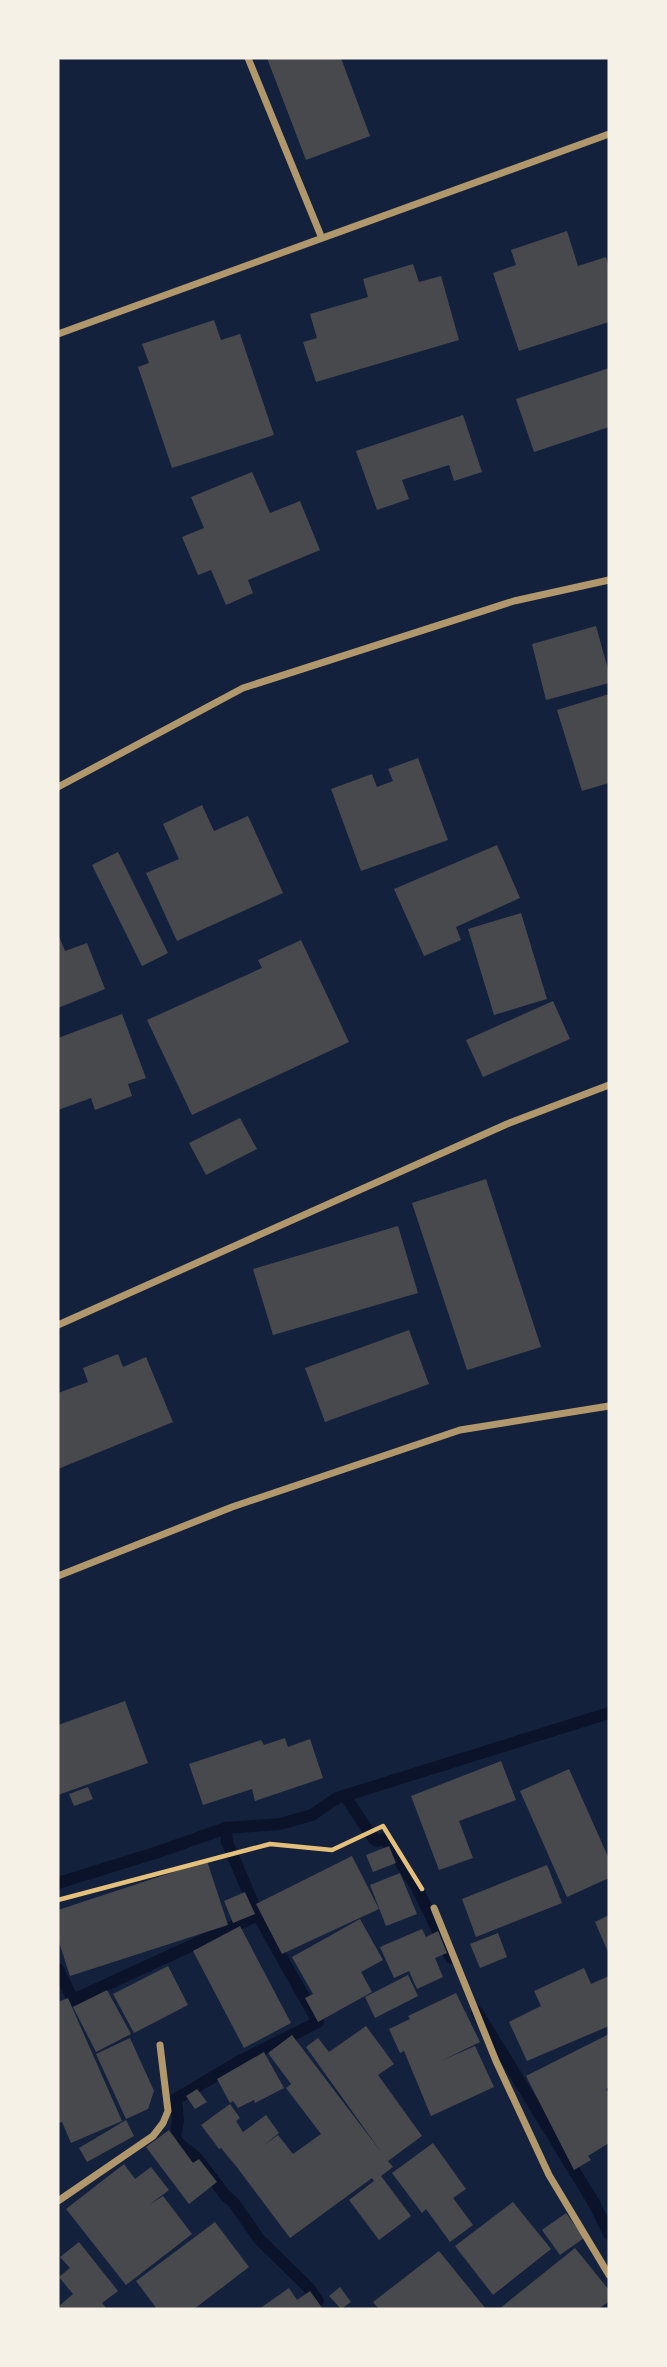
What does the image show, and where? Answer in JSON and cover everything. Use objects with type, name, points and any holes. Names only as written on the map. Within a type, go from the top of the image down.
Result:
[{"type":"street","points":[[248,58],[321,236]]},
{"type":"street","points":[[58,334],[321,236],[609,134]]},
{"type":"street","points":[[58,787],[243,688],[514,601],[609,580]]},
{"type":"street","points":[[58,1325],[506,1124],[609,1085]]},
{"type":"street","points":[[58,1576],[97,1563],[232,1507],[460,1430],[609,1406]]},
{"type":"street","points":[[433,1908],[496,2061],[549,2175],[609,2275]]},
{"type":"street","points":[[58,2201],[153,2136],[163,2123],[168,2111],[160,2045]]},
{"type":"path","points":[[58,1900],[270,1844],[332,1850],[383,1826],[433,1908]]},
{"type":"building","points":[[267,58],[341,58],[370,136],[306,160]]},
{"type":"building","points":[[567,231],[578,266],[606,257],[609,268],[609,322],[519,351],[493,273],[516,265],[511,250]]},
{"type":"building","points":[[413,264],[419,282],[441,276],[459,340],[316,382],[303,342],[317,338],[310,314],[368,297],[363,279]]},
{"type":"building","points":[[214,320],[221,340],[240,334],[274,435],[172,468],[138,367],[149,363],[142,344]]},
{"type":"building","points":[[609,368],[609,427],[534,452],[516,399]]},
{"type":"building","points":[[463,415],[482,472],[454,481],[449,465],[402,480],[409,499],[377,510],[356,451]]},
{"type":"building","points":[[252,472],[270,513],[300,501],[320,550],[248,580],[253,593],[226,605],[211,570],[198,575],[182,537],[204,528],[191,497]]},
{"type":"building","points":[[596,626],[609,673],[609,683],[546,700],[532,644]]},
{"type":"building","points":[[609,694],[609,783],[582,791],[557,710]]},
{"type":"building","points":[[418,758],[448,840],[361,871],[331,789],[372,774],[377,787],[393,781],[388,769]]},
{"type":"building","points":[[202,805],[214,831],[248,816],[283,893],[177,941],[146,873],[179,859],[163,824]]},
{"type":"building","points":[[497,845],[520,898],[456,927],[461,940],[424,956],[394,889]]},
{"type":"building","points":[[118,852],[168,953],[142,966],[92,865]]},
{"type":"building","points":[[521,913],[547,999],[494,1015],[468,929]]},
{"type":"building","points":[[58,934],[65,951],[87,943],[105,989],[58,1008]]},
{"type":"building","points":[[301,940],[349,1042],[192,1115],[147,1020],[262,968],[258,960]]},
{"type":"building","points":[[553,1001],[570,1039],[483,1077],[466,1040]]},
{"type":"building","points":[[122,1014],[146,1078],[128,1084],[132,1096],[95,1110],[91,1098],[58,1110],[58,1038]]},
{"type":"building","points":[[240,1118],[257,1149],[206,1175],[189,1143]]},
{"type":"building","points":[[486,1179],[541,1347],[467,1370],[412,1203]]},
{"type":"building","points":[[398,1226],[418,1293],[273,1335],[253,1269]]},
{"type":"building","points":[[409,1330],[429,1384],[325,1422],[305,1368]]},
{"type":"building","points":[[118,1354],[123,1367],[146,1357],[173,1422],[58,1469],[58,1393],[88,1382],[83,1368]]},
{"type":"building","points":[[125,1701],[148,1763],[58,1795],[58,1725]]},
{"type":"building","points":[[285,1738],[288,1747],[310,1739],[323,1778],[255,1801],[252,1789],[203,1805],[189,1764],[261,1740],[264,1745]]},
{"type":"building","points":[[501,1761],[516,1800],[459,1821],[473,1858],[439,1870],[411,1796]]},
{"type":"building","points":[[569,1769],[609,1859],[609,1878],[567,1897],[520,1791]]},
{"type":"building","points":[[88,1787],[93,1799],[74,1806],[69,1794]]},
{"type":"building","points":[[389,1846],[396,1863],[373,1872],[366,1855]]},
{"type":"building","points":[[352,1856],[379,1909],[282,1954],[256,1904]]},
{"type":"building","points":[[207,1861],[228,1925],[70,1976],[58,1939],[58,1910]]},
{"type":"building","points":[[547,1865],[562,1903],[476,1937],[462,1899]]},
{"type":"building","points":[[400,1873],[417,1914],[386,1926],[370,1885]]},
{"type":"building","points":[[245,1892],[255,1914],[233,1923],[224,1901]]},
{"type":"building","points":[[609,1915],[609,1954],[595,1922]]},
{"type":"building","points":[[360,1919],[383,1960],[361,1972],[372,1992],[318,2022],[305,1998],[313,1994],[292,1957]]},
{"type":"building","points":[[240,1926],[291,2023],[244,2048],[193,1951]]},
{"type":"building","points":[[422,1929],[426,1937],[438,1931],[447,1953],[435,1958],[443,1977],[417,1989],[409,1971],[394,1978],[380,1947]]},
{"type":"building","points":[[498,1933],[507,1957],[480,1968],[470,1944]]},
{"type":"building","points":[[168,1966],[188,2005],[134,2033],[113,1994]]},
{"type":"building","points":[[584,1968],[591,1984],[609,1976],[609,2026],[527,2061],[509,2022],[541,2006],[534,1991]]},
{"type":"building","points":[[408,1975],[418,1996],[375,2018],[365,1997]]},
{"type":"building","points":[[107,1990],[131,2034],[96,2052],[73,2007]]},
{"type":"building","points":[[456,1993],[480,2042],[441,2061],[475,2046],[494,2087],[431,2116],[404,2051],[400,2053],[389,2029],[410,2019],[408,2016]]},
{"type":"building","points":[[68,1998],[122,2121],[71,2143],[62,2122],[58,2123],[58,2002]]},
{"type":"building","points":[[366,2026],[394,2064],[378,2075],[422,2136],[388,2161],[393,2167],[381,2176],[411,2216],[379,2240],[349,2200],[374,2181],[372,2178],[290,2238],[236,2166],[201,2125],[230,2104],[240,2118],[236,2121],[243,2132],[266,2115],[279,2133],[263,2146],[278,2135],[293,2154],[321,2134],[286,2088],[291,2084],[268,2053],[292,2035],[382,2153],[306,2047],[318,2038],[329,2052]]},
{"type":"building","points":[[609,2034],[609,2087],[606,2089],[609,2094],[609,2143],[588,2156],[591,2160],[574,2170],[526,2076]]},
{"type":"building","points":[[130,2038],[154,2091],[148,2109],[126,2119],[96,2054]]},
{"type":"building","points":[[264,2052],[284,2088],[255,2103],[254,2100],[238,2108],[233,2101],[230,2103],[217,2079]]},
{"type":"building","points":[[197,2089],[207,2102],[195,2109],[186,2096]]},
{"type":"building","points":[[126,2120],[134,2136],[87,2162],[79,2148]]},
{"type":"building","points":[[169,2130],[193,2163],[199,2159],[217,2182],[189,2204],[146,2147]]},
{"type":"building","points":[[433,2143],[466,2189],[453,2198],[473,2225],[450,2242],[426,2209],[422,2213],[392,2173]]},
{"type":"building","points":[[124,2164],[135,2179],[151,2167],[169,2190],[149,2205],[163,2196],[192,2234],[126,2285],[66,2209]]},
{"type":"building","points":[[513,2202],[551,2249],[493,2295],[455,2246]]},
{"type":"building","points":[[566,2213],[584,2238],[560,2255],[542,2230]]},
{"type":"building","points":[[215,2222],[249,2267],[194,2309],[157,2309],[136,2281]]},
{"type":"building","points":[[79,2242],[118,2291],[102,2303],[107,2309],[58,2307],[73,2294],[59,2277],[70,2268],[60,2257]]},
{"type":"building","points":[[575,2248],[609,2290],[609,2301],[599,2309],[499,2309]]},
{"type":"building","points":[[439,2251],[486,2309],[379,2309],[373,2302]]},
{"type":"building","points":[[340,2287],[351,2302],[341,2309],[329,2296]]},
{"type":"building","points":[[289,2288],[297,2300],[310,2291],[323,2309],[259,2309]]},
{"type":"waterway","points":[[58,1883],[226,1828],[280,1824],[312,1815],[337,1798],[609,1713]]},
{"type":"waterway","points":[[345,1796],[373,1838],[377,1841],[385,1839],[417,1888],[451,1958]]},
{"type":"waterway","points":[[58,1969],[73,2000],[258,1915],[227,1842],[226,1828]]},
{"type":"waterway","points":[[258,1915],[318,2022],[240,2061],[176,2099],[178,2121],[175,2137],[178,2143],[197,2158],[259,2239],[309,2288],[318,2301]]},
{"type":"waterway","points":[[477,2012],[594,2203],[609,2234]]}]
